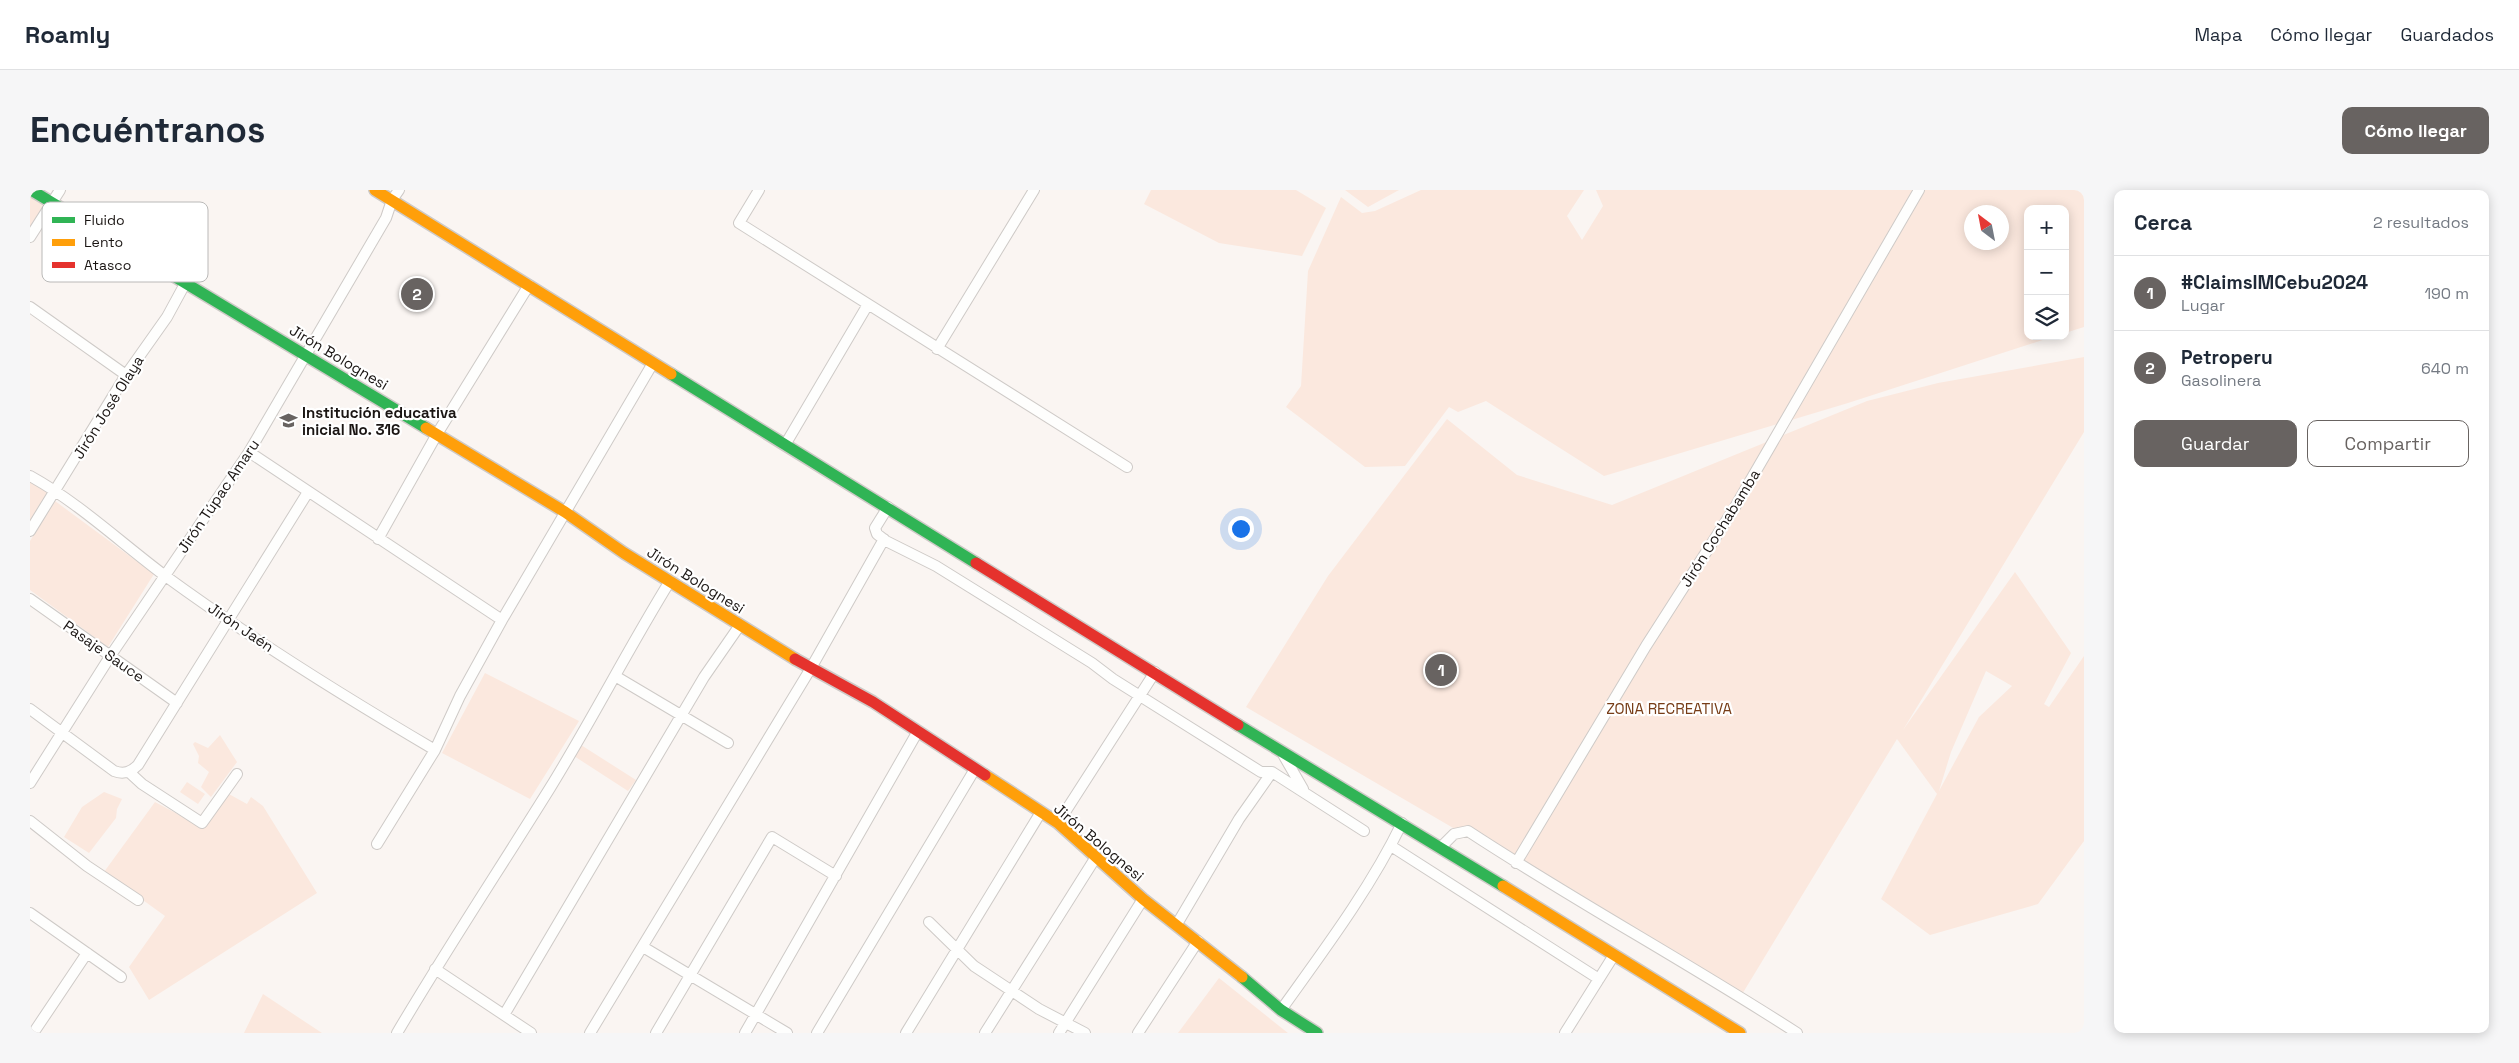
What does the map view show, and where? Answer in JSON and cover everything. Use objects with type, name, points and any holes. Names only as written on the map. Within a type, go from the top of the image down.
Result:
[{"type":"main road","name":"Jirón Bolognesi","points":[[31,190],[51,202]]},
{"type":"main road","points":[[375,190],[1280,751],[1402,823],[1740,1033]]},
{"type":"main road","name":"Jirón Bolognesi","points":[[186,282],[565,512],[740,625],[811,668],[873,702],[1058,823],[1143,899],[1177,924],[1281,1010],[1317,1033]]},
{"type":"street","points":[[54,202],[60,190]]},
{"type":"street","name":"Jirón Túpac Amaru","points":[[30,783],[111,656],[249,452],[386,218],[392,200],[399,190]]},
{"type":"street","points":[[759,190],[739,223],[868,306],[1127,467]]},
{"type":"street","points":[[937,349],[1004,236],[1034,190]]},
{"type":"street","name":"Jirón Cochabamba","points":[[1516,863],[1646,646],[1735,506],[1919,190]]},
{"type":"street","points":[[30,237],[42,219]]},
{"type":"street","name":"Jirón José Olaya","points":[[30,531],[126,375],[167,317],[186,282]]},
{"type":"street","points":[[378,539],[437,434],[529,285]]},
{"type":"street","points":[[785,445],[868,306]]},
{"type":"street","points":[[30,307],[126,375]]},
{"type":"street","points":[[376,844],[435,750],[460,696],[502,620],[652,363]]},
{"type":"street","points":[[249,452],[502,620]]},
{"type":"street","name":"Jirón Jaén","points":[[30,476],[56,491],[165,575],[230,619],[374,715],[435,750]]},
{"type":"street","points":[[129,772],[138,765],[308,492]]},
{"type":"street","points":[[888,507],[875,528],[877,534],[884,539],[936,566],[1261,772],[1272,772],[1303,790],[1364,831]]},
{"type":"street","points":[[590,1033],[811,668],[884,539]]},
{"type":"street","points":[[397,1033],[550,788],[615,676],[639,630],[670,581]]},
{"type":"street","name":"Pasaje Sauce","points":[[30,599],[177,703]]},
{"type":"street","points":[[504,1015],[681,716],[740,625]]},
{"type":"street","points":[[1058,823],[1155,672]]},
{"type":"street","points":[[615,676],[728,743]]},
{"type":"street","points":[[30,710],[62,731],[114,771],[129,772],[142,784],[202,823],[238,774]]},
{"type":"street","points":[[744,1033],[918,731]]},
{"type":"street","points":[[1280,751],[1303,790]]},
{"type":"street","points":[[817,1033],[975,769]]},
{"type":"street","points":[[1177,924],[1239,818],[1272,772]]},
{"type":"street","points":[[906,1033],[1041,812]]},
{"type":"street","points":[[30,822],[87,866],[138,900]]},
{"type":"street","points":[[1281,1010],[1327,946],[1391,846],[1402,823]]},
{"type":"street","points":[[1441,847],[1454,834],[1468,831],[1516,863],[1740,996],[1798,1033]]},
{"type":"street","points":[[656,1033],[772,837],[836,876]]},
{"type":"street","points":[[1391,846],[1598,979]]},
{"type":"street","points":[[985,1033],[1096,857]]},
{"type":"street","points":[[1059,1033],[1143,899]]},
{"type":"street","points":[[30,913],[121,977]]},
{"type":"street","points":[[929,922],[974,966],[1039,1009],[1085,1033]]},
{"type":"street","points":[[1138,1033],[1198,941]]},
{"type":"street","points":[[643,947],[787,1033]]},
{"type":"street","points":[[36,1029],[87,953]]},
{"type":"street","points":[[1565,1033],[1614,955]]},
{"type":"street","points":[[435,970],[531,1033]]},
{"type":"green space","points":[[30,190],[51,202],[42,202],[42,220],[30,238]]},
{"type":"green space","points":[[1151,190],[1296,190],[1326,208],[1302,256],[1219,243],[1144,204]]},
{"type":"green space","points":[[1345,190],[1399,190],[1368,207]]},
{"type":"green space","points":[[1421,190],[1584,190],[1567,216],[1582,240],[1603,206],[1596,190],[2084,190],[2084,327],[2069,332],[2069,205],[2024,205],[2024,340],[2043,340],[1848,403],[1604,476],[1486,401],[1458,412],[1449,407],[1405,466],[1365,467],[1286,407],[1301,386],[1308,271],[1341,197],[1362,213],[1375,211]]},
{"type":"green space","name":"ZONA RECREATIVA","points":[[2084,357],[2084,432],[1903,730],[2015,572],[2071,653],[2044,704],[2049,707],[2084,656],[2084,841],[2038,904],[1930,935],[1881,899],[1937,794],[1897,739],[1741,996],[1246,707],[1328,576],[1447,419],[1517,475],[1612,505],[1867,401],[1938,383]],"holes":[[[1986,671],[2012,686],[1979,717],[1939,791],[1951,752]]]},
{"type":"green space","points":[[30,482],[50,493],[30,521]]},
{"type":"green space","points":[[55,501],[154,574],[108,647],[30,590],[30,541]]},
{"type":"green space","points":[[485,673],[579,721],[530,799],[442,753]]},
{"type":"green space","points":[[220,735],[237,762],[211,797],[201,787],[209,772],[198,763],[199,756],[193,744],[195,742],[208,748]]},
{"type":"green space","points":[[581,745],[636,780],[628,791],[574,756]]},
{"type":"green space","points":[[187,782],[205,794],[198,804],[180,792]]},
{"type":"green space","points":[[104,792],[122,799],[117,809],[116,818],[89,853],[64,837],[82,807]]},
{"type":"green space","points":[[227,793],[247,804],[251,797],[263,806],[317,893],[149,1000],[129,967],[165,916],[104,872],[155,802],[204,828]]},
{"type":"green space","points":[[1219,978],[1288,1033],[1178,1033]]},
{"type":"green space","points":[[263,994],[322,1033],[244,1033]]},
{"type":"traffic: fast","points":[[31,190],[51,202]]},
{"type":"traffic: fast","points":[[184,282],[426,428]]},
{"type":"traffic: fast","points":[[671,374],[976,563]]},
{"type":"traffic: fast","points":[[1238,725],[1503,886]]},
{"type":"traffic: fast","points":[[1242,977],[1281,1010],[1317,1033]]},
{"type":"traffic: slow","points":[[375,190],[671,374]]},
{"type":"traffic: slow","points":[[426,428],[565,512],[624,553],[795,659]]},
{"type":"traffic: slow","points":[[985,775],[1058,823],[1143,899],[1242,977]]},
{"type":"traffic: slow","points":[[1503,886],[1740,1033]]},
{"type":"traffic: jam","points":[[976,563],[1238,725]]},
{"type":"traffic: jam","points":[[795,659],[873,702],[985,775]]},
{"type":"place","name":"Petroperu","points":[[417,294]]},
{"type":"place","name":"Institución educativa inicial No. 316","points":[[288,421]]},
{"type":"place","name":"#ClaimsIMCebu2024","points":[[1441,670]]}]
